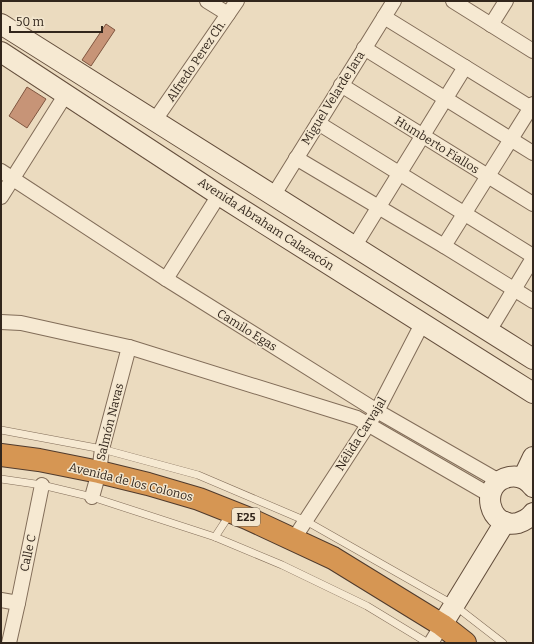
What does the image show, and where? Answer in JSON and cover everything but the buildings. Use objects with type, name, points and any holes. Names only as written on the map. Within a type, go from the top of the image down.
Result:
[{"type":"highway","name":"Avenida de los Colonos","points":[[1,455],[39,460],[99,472],[162,488],[199,499],[247,518],[333,558],[437,634],[465,643]]},
{"type":"main road","points":[[1,24],[533,359]]},
{"type":"main road","name":"Avenida Abraham Calazacón","points":[[1,52],[219,195],[533,394]]},
{"type":"main road","points":[[523,522],[499,519],[491,508],[489,501],[495,488],[511,476],[528,482],[533,457]]},
{"type":"main road","points":[[437,634],[454,605],[523,522]]},
{"type":"street","points":[[207,1],[228,14]]},
{"type":"street","name":"Alfredo Perez Ch.","points":[[155,120],[237,1]]},
{"type":"street","name":"Miguel Velarde Jara","points":[[273,196],[394,1]]},
{"type":"street","points":[[453,1],[533,51]]},
{"type":"street","points":[[492,25],[506,1]]},
{"type":"street","points":[[384,17],[532,107],[444,246]]},
{"type":"street","points":[[364,48],[533,153]]},
{"type":"street","points":[[354,246],[465,67]]},
{"type":"street","name":"Humberto Fiallos","points":[[341,85],[533,204]]},
{"type":"street","points":[[1,197],[7,175],[66,94]]},
{"type":"street","points":[[318,123],[465,213],[533,257],[489,331]]},
{"type":"street","points":[[296,158],[533,301]]},
{"type":"street","name":"Camilo Egas","points":[[7,175],[166,279],[377,411],[495,488]]},
{"type":"street","points":[[166,279],[219,195]]},
{"type":"street","points":[[1,322],[21,323],[129,347],[357,418],[495,488]]},
{"type":"street","name":"Nélida Carvajal","points":[[293,540],[377,411],[422,324]]},
{"type":"street","name":"Salmón Navas","points":[[92,497],[99,472],[102,449],[129,347]]},
{"type":"street","name":"Calle C","points":[[9,643],[42,485]]},
{"type":"street","points":[[1,600],[18,603]]},
{"type":"lane","points":[[1,430],[102,449],[198,475],[306,521],[454,605],[503,643]]},
{"type":"lane","points":[[1,479],[42,485],[92,497],[215,537],[282,565],[367,606],[428,643]]},
{"type":"lane","points":[[215,537],[231,512]]}]
